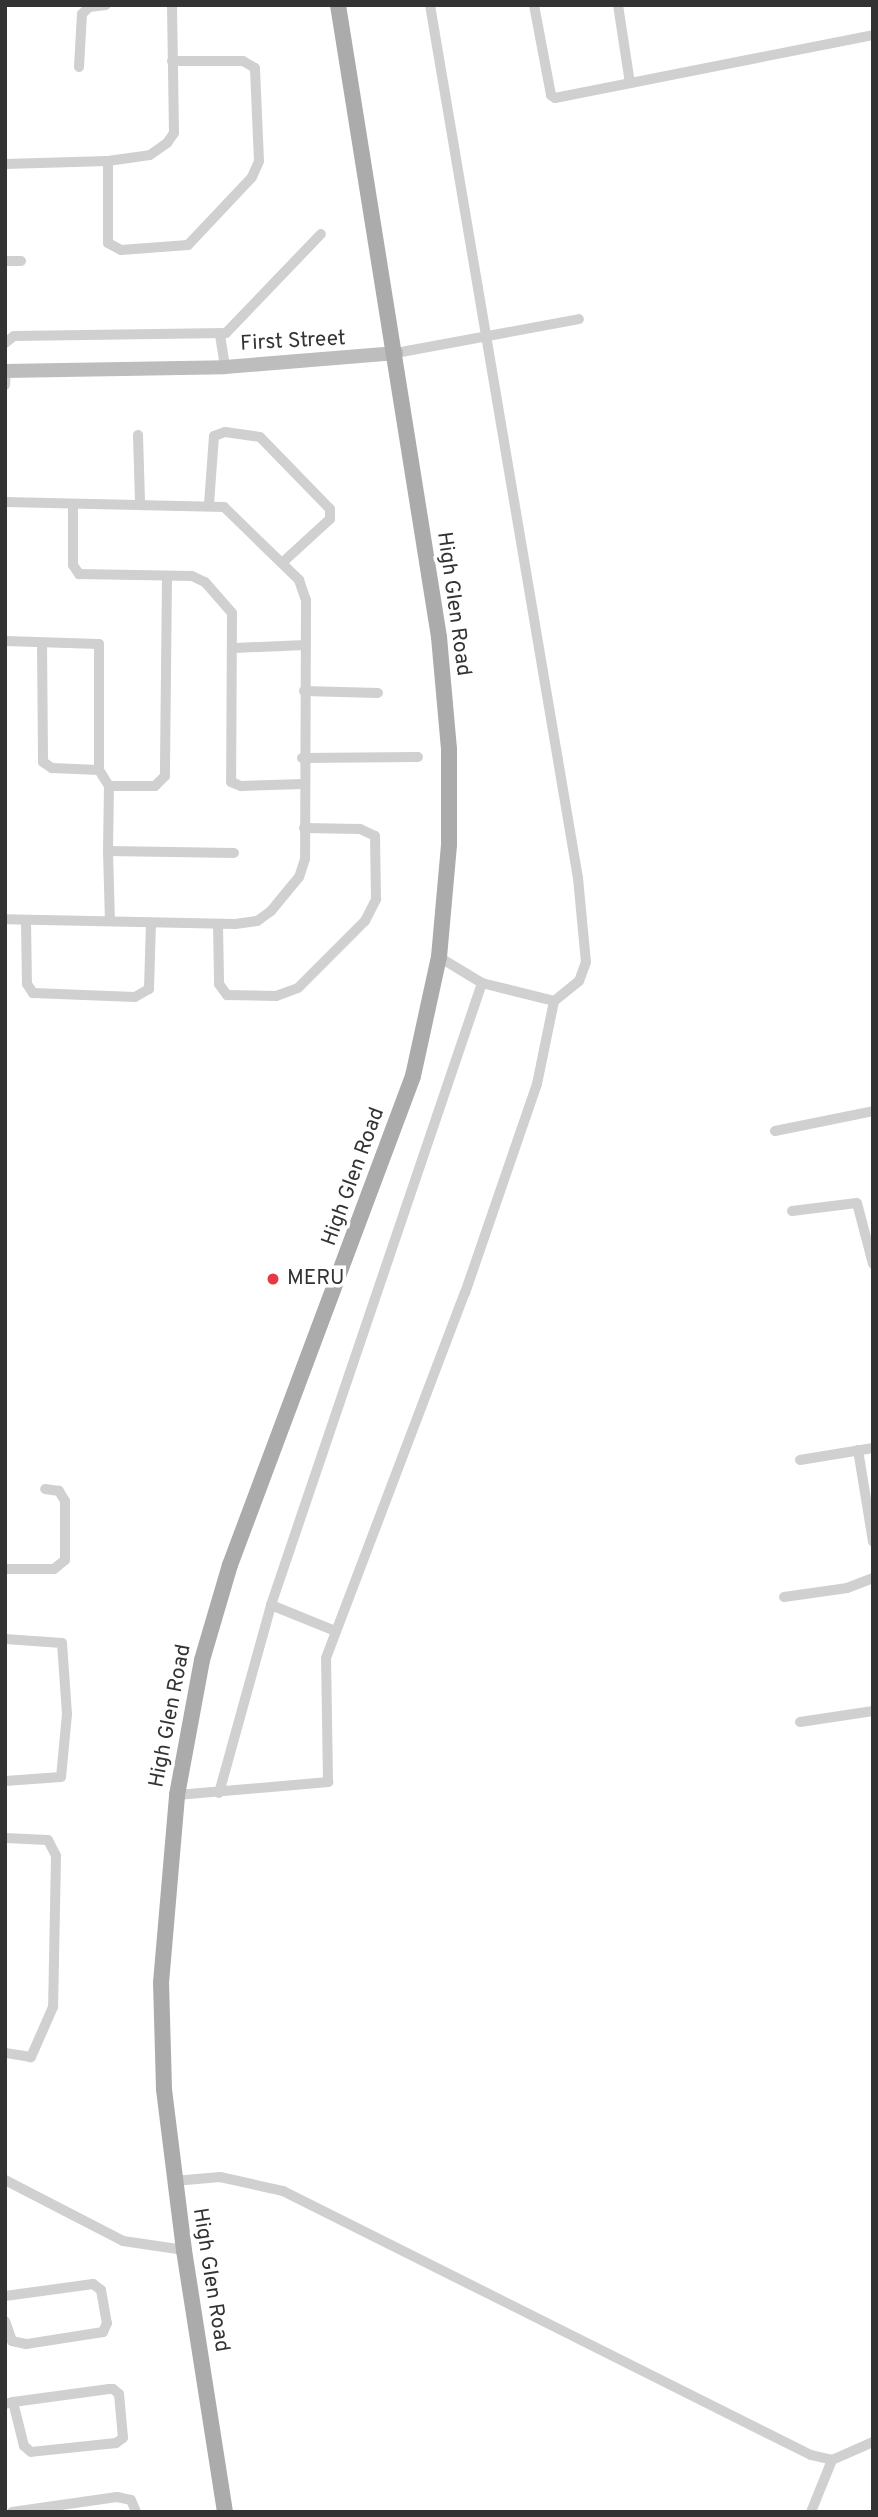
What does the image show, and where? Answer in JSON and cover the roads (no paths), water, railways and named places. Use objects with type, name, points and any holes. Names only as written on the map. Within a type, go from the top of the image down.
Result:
[{"type":"main road","name":"High Glen Road","points":[[225,2512],[174,2181],[164,2089],[162,1983],[177,1795],[197,1680],[226,1578],[399,1118],[439,957],[449,844],[449,749],[439,638],[396,353],[338,5]]},
{"type":"street","points":[[79,66],[82,14],[89,7],[106,5]]},
{"type":"street","points":[[5,164],[108,161],[150,155],[172,138],[172,5]]},
{"type":"street","points":[[177,1795],[328,1782],[326,1657],[466,1293],[537,1084],[554,1002],[579,981],[586,962],[580,902],[430,5]]},
{"type":"street","points":[[534,5],[551,96],[873,35]]},
{"type":"street","points":[[618,5],[630,83]]},
{"type":"street","points":[[108,161],[108,243],[121,250],[188,245],[252,177],[259,161],[255,68],[243,61],[172,61]]},
{"type":"street","points":[[5,343],[15,336],[220,335],[240,323],[321,234]]},
{"type":"street","points":[[5,261],[21,261]]},
{"type":"street","name":"First Street","points":[[5,372],[225,367],[396,353],[579,319]]},
{"type":"street","points":[[220,335],[225,367]]},
{"type":"street","points":[[5,372],[5,385]]},
{"type":"street","points":[[209,504],[214,436],[225,432],[260,437],[330,507],[330,519],[282,563]]},
{"type":"street","points":[[138,435],[140,502]]},
{"type":"street","points":[[5,502],[209,504],[232,512],[282,563],[305,592],[303,868],[280,901],[257,921],[218,924],[26,922],[5,919]]},
{"type":"street","points":[[73,504],[73,565],[77,572],[192,576],[205,582],[234,616],[231,782],[246,786],[303,784]]},
{"type":"street","points":[[108,786],[155,786],[166,776],[167,576]]},
{"type":"street","points":[[5,641],[95,642],[100,647],[99,770],[108,786],[110,921]]},
{"type":"street","points":[[42,643],[43,762],[52,768],[99,770]]},
{"type":"street","points":[[235,648],[305,645]]},
{"type":"street","points":[[304,691],[378,693]]},
{"type":"street","points":[[302,758],[418,757]]},
{"type":"street","points":[[218,924],[219,984],[227,995],[276,996],[298,988],[365,921],[376,899],[375,836],[360,829],[304,828]]},
{"type":"street","points":[[108,850],[234,853]]},
{"type":"street","points":[[26,922],[27,984],[33,993],[135,997],[149,989],[151,923]]},
{"type":"street","points":[[439,957],[482,983],[554,1002]]},
{"type":"street","points":[[219,1793],[271,1605],[482,983]]},
{"type":"street","points":[[775,1132],[873,1111]]},
{"type":"street","points":[[792,1211],[857,1203],[873,1264]]},
{"type":"street","points":[[800,1460],[873,1448]]},
{"type":"street","points":[[858,1450],[872,1537]]},
{"type":"street","points":[[5,1569],[54,1569],[65,1560],[65,1501],[59,1491],[45,1489]]},
{"type":"street","points":[[784,1597],[847,1588],[873,1578]]},
{"type":"street","points":[[271,1605],[335,1631]]},
{"type":"street","points":[[5,1639],[62,1643],[67,1714],[61,1777],[5,1780]]},
{"type":"street","points":[[800,1722],[873,1710]]},
{"type":"street","points":[[5,1838],[48,1840],[56,1856],[53,2007],[31,2057],[5,2053]]},
{"type":"street","points":[[174,2181],[219,2177],[284,2191],[811,2455],[832,2460],[873,2442]]},
{"type":"street","points":[[5,2180],[123,2241],[184,2250]]},
{"type":"street","points":[[5,2296],[93,2284],[101,2290],[107,2323],[103,2332],[26,2344],[12,2341],[5,2321]]},
{"type":"street","points":[[113,2389],[119,2394],[123,2438],[116,2443],[31,2452],[24,2446],[9,2403],[113,2389]]},
{"type":"street","points":[[811,2512],[832,2460]]},
{"type":"street","points":[[12,2512],[117,2497],[131,2500],[136,2512]]},
{"type":"place","name":"MERU","points":[[273,1279]]}]
